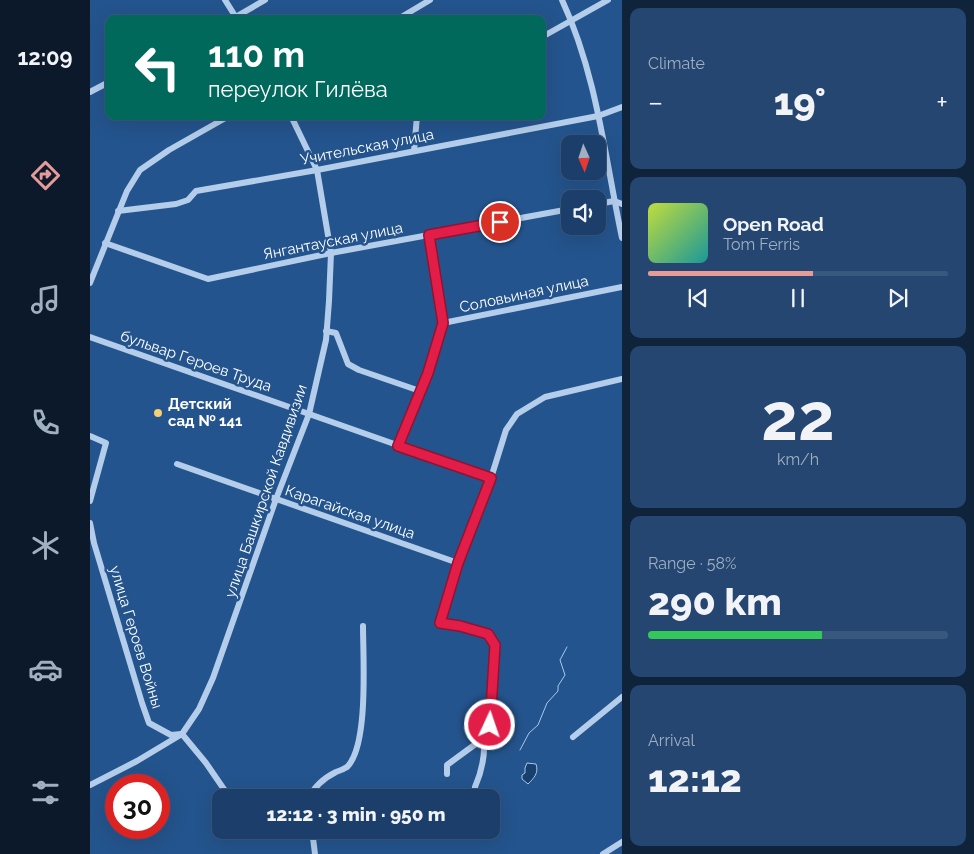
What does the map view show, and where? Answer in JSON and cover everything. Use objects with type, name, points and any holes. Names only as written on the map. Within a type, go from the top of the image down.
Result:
[{"type":"street","points":[[225,0],[233,15]]},
{"type":"street","points":[[240,15],[265,0]]},
{"type":"street","points":[[405,15],[430,0]]},
{"type":"street","points":[[562,0],[572,20],[587,65],[622,238]]},
{"type":"street","points":[[546,35],[608,0]]},
{"type":"street","points":[[90,92],[105,84]]},
{"type":"street","name":"Учительская улица","points":[[118,211],[176,204],[188,200],[196,191],[317,170],[598,116],[622,107]]},
{"type":"street","points":[[90,283],[127,190],[140,170],[169,150],[222,120]]},
{"type":"street","name":"улица Башкирской Кавдивизии","points":[[90,783],[137,761],[182,734],[199,709],[213,678],[276,499],[309,414],[317,383],[326,332],[331,252],[317,170],[293,120]]},
{"type":"street","points":[[414,151],[416,120]]},
{"type":"street","points":[[606,202],[614,201],[622,204]]},
{"type":"street","name":"Янгантауская улица","points":[[105,243],[208,279],[331,252],[561,211]]},
{"type":"street","points":[[429,235],[443,323]]},
{"type":"street","name":"Соловьиная улица","points":[[398,446],[428,373],[443,323],[622,286]]},
{"type":"street","points":[[326,332],[336,333],[348,364],[359,370],[420,390]]},
{"type":"street","name":"бульвар Героев Труда","points":[[90,337],[491,478]]},
{"type":"street","points":[[475,787],[481,772],[484,740],[490,725],[495,645],[488,634],[460,626],[440,623],[458,563],[491,478],[506,430],[517,414],[545,397],[622,379]]},
{"type":"street","points":[[90,436],[106,443],[90,501]]},
{"type":"street","name":"Карагайская улица","points":[[176,464],[458,563]]},
{"type":"street","name":"улица Героев Войны","points":[[90,523],[94,543],[149,723],[172,735],[182,734]]},
{"type":"street","points":[[314,789],[327,776],[347,767],[355,753],[361,735],[363,626]]},
{"type":"street","points":[[573,737],[622,697]]},
{"type":"street","points":[[182,734],[206,763],[224,789]]},
{"type":"street","points":[[447,774],[447,765],[462,753],[484,740]]},
{"type":"street","points":[[313,839],[315,854]]},
{"type":"street","points":[[603,854],[622,842]]},
{"type":"water","points":[[527,763],[536,764],[537,767],[535,775],[528,784],[522,779]]},
{"type":"waterway","points":[[520,750],[529,733],[538,725],[547,703],[558,691],[558,686],[565,675],[560,660],[567,647]]},
{"type":"place","name":"Детский сад № 141","points":[[158,413]]},
{"type":"route","points":[[490,725],[495,645],[488,634],[460,626],[440,623],[458,563],[491,478],[398,446],[428,373],[443,323],[429,235],[500,222]]}]
